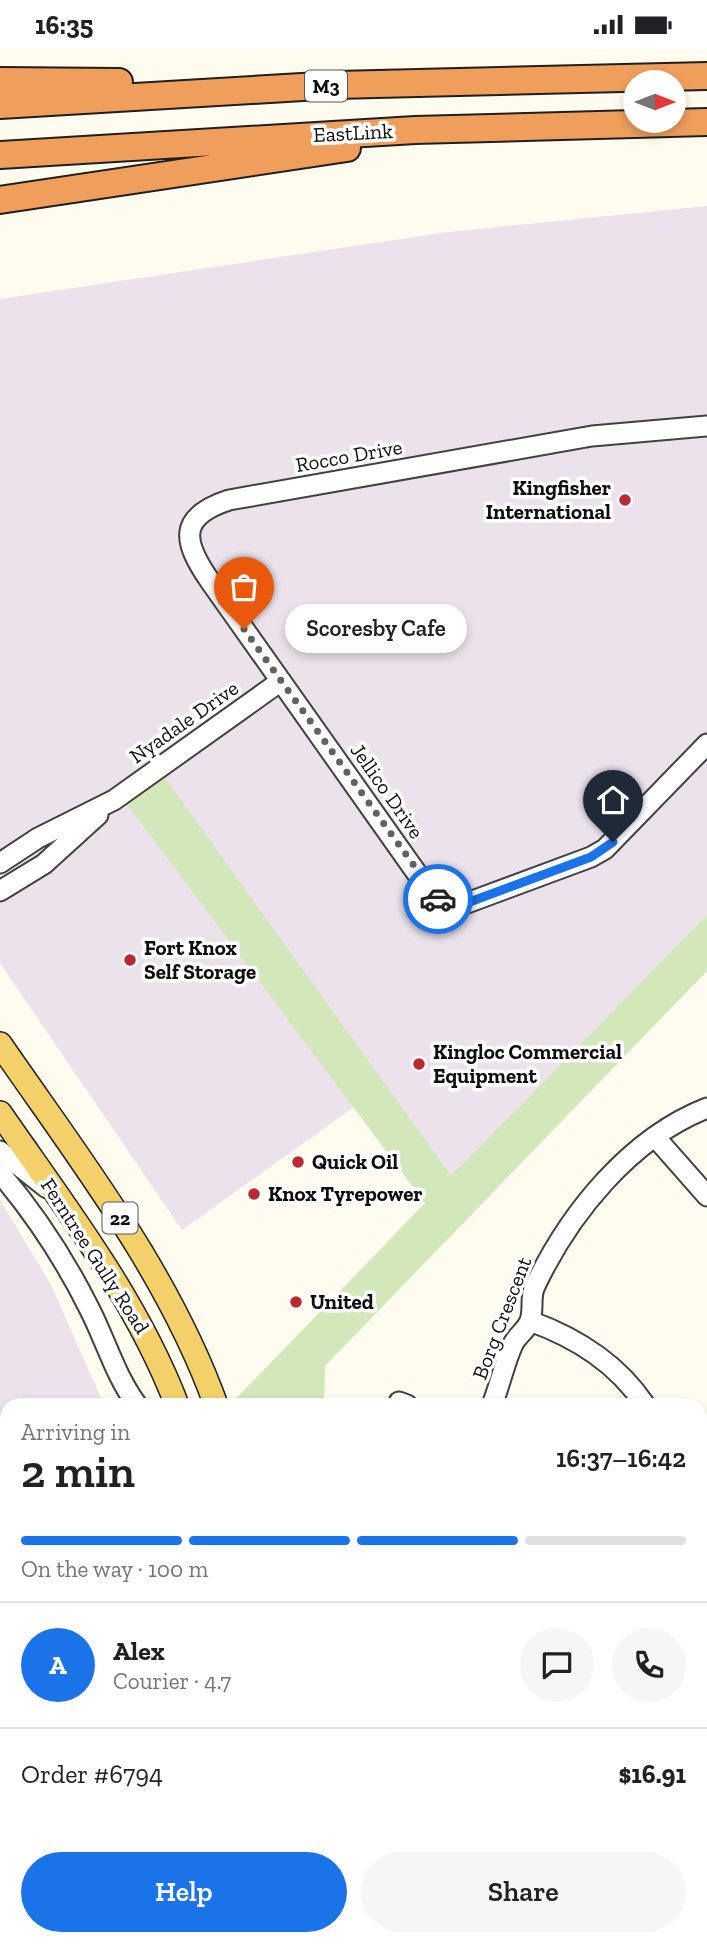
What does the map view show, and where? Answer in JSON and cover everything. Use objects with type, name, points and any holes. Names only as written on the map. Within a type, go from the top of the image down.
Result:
[{"type":"highway","points":[[0,81],[623,75]]},
{"type":"highway","name":"M3","points":[[0,105],[336,85],[623,76]]},
{"type":"highway","name":"M3","points":[[686,76],[707,76]]},
{"type":"highway","name":"EastLink","points":[[0,155],[427,130],[707,122]]},
{"type":"highway","points":[[0,200],[340,149],[427,130]]},
{"type":"main road","name":"Ferntree Gully Road","points":[[0,1044],[133,1236],[183,1328],[213,1398]]},
{"type":"main road","name":"Ferntree Gully Road","points":[[0,1114],[61,1200],[136,1317],[174,1398]]},
{"type":"street","name":"Rocco Drive","points":[[281,681],[194,557],[189,526],[201,511],[229,500],[592,436],[707,426]]},
{"type":"street","name":"Jellico Drive","points":[[281,681],[423,882],[448,906],[467,903],[606,849],[707,744]]},
{"type":"street","name":"Nyadale Drive","points":[[0,891],[44,864],[114,800],[281,681]]},
{"type":"street","name":"Nyadale Drive","points":[[0,863],[38,838],[114,800]]},
{"type":"street","name":"Borg Crescent","points":[[494,1398],[512,1345],[530,1321],[532,1294],[565,1232],[609,1178],[656,1138],[686,1117],[707,1108]]},
{"type":"street","points":[[656,1138],[707,1196]]},
{"type":"street","points":[[0,1151],[61,1200]]},
{"type":"street","points":[[0,1173],[26,1203],[89,1307],[116,1370],[133,1398]]},
{"type":"street","points":[[530,1321],[563,1334],[606,1361],[639,1398]]},
{"type":"shaded area","points":[[707,206],[707,915],[425,1203],[354,1107],[182,1230],[0,963],[0,299],[448,232]]},
{"type":"shaded area","points":[[0,1200],[51,1285],[101,1398],[0,1398]]},
{"type":"green space","points":[[158,768],[451,1176],[707,915],[707,971],[325,1366],[324,1398],[237,1398],[425,1203],[120,795]]},
{"type":"way so far","points":[[244,629],[423,882],[438,899]]},
{"type":"place","name":"Kingfisher International","points":[[625,500]]},
{"type":"place","name":"Scoresby Cafe","points":[[244,629]]},
{"type":"place","name":"Fort Knox Self Storage","points":[[130,960]]},
{"type":"place","name":"Kingloc Commercial Equipment","points":[[419,1064]]},
{"type":"place","name":"Quick Oil","points":[[298,1162]]},
{"type":"place","name":"Knox Tyrepower","points":[[254,1194]]},
{"type":"place","name":"United","points":[[296,1302]]},
{"type":"route","points":[[438,899],[448,906],[467,903],[591,857],[613,842]]}]
